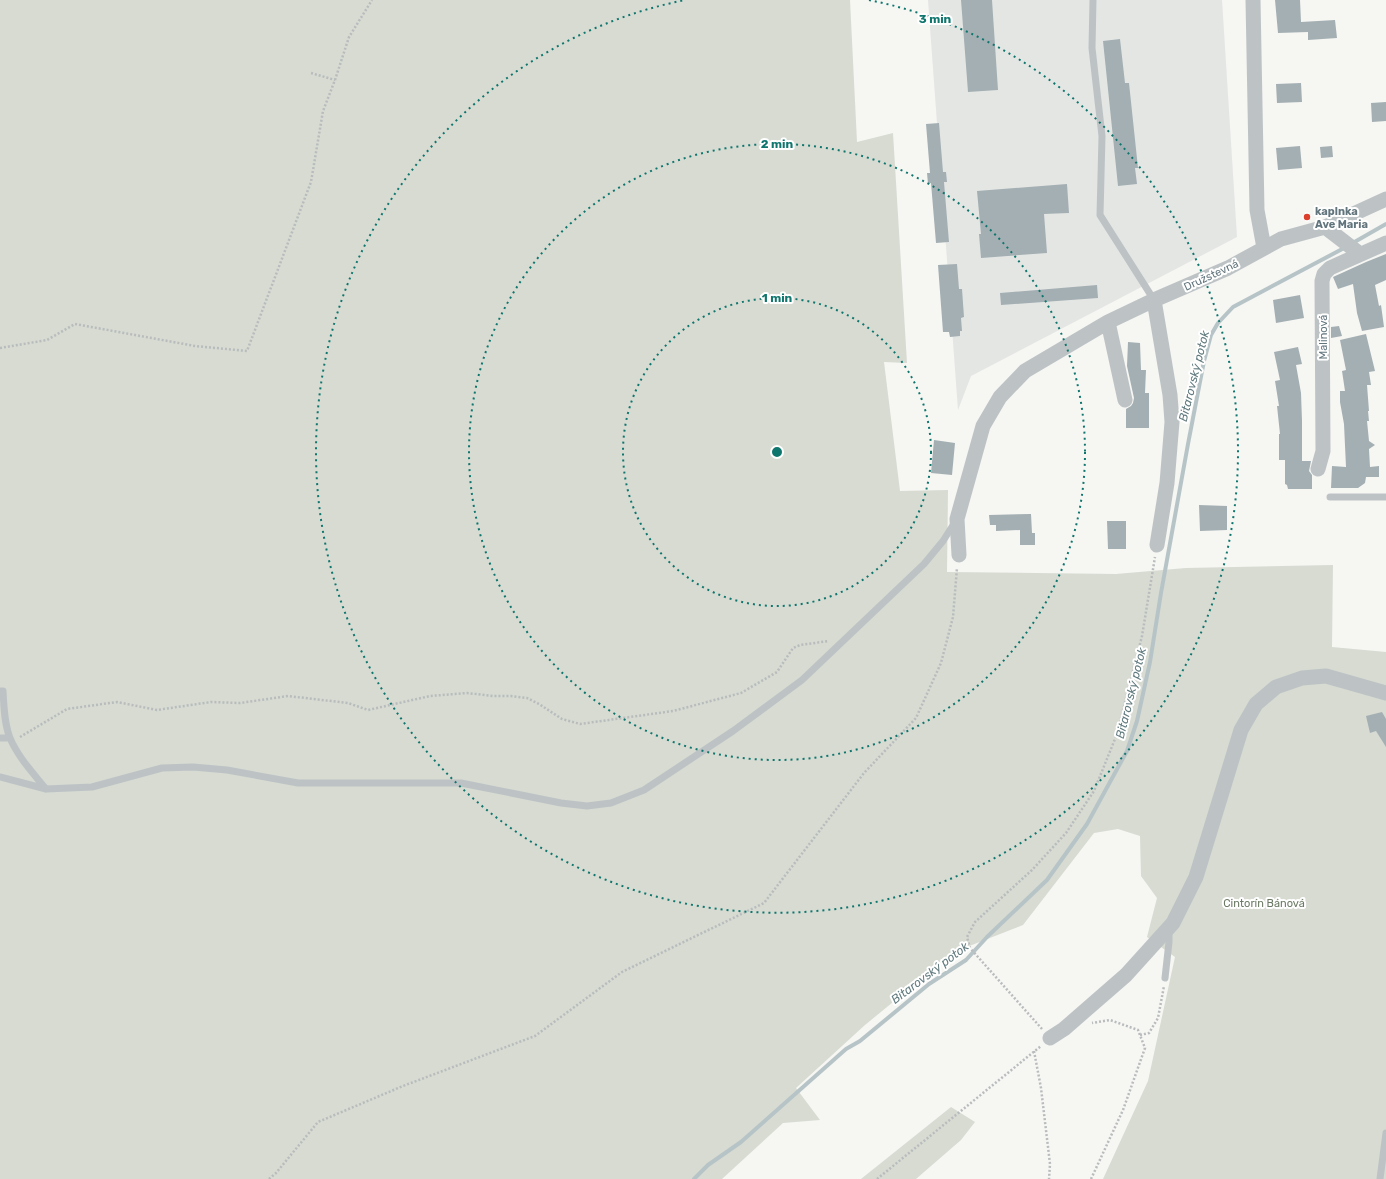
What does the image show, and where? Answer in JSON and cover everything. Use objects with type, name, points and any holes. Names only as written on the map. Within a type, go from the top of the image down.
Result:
[{"type":"street","points":[[1253,0],[1258,210],[1264,248]]},
{"type":"street","name":"Družstevná","points":[[959,555],[957,519],[983,426],[1000,397],[1025,371],[1108,322],[1228,268],[1281,239],[1329,230],[1386,199]]},
{"type":"street","points":[[1329,230],[1355,250]]},
{"type":"street","name":"Malinová","points":[[1318,469],[1323,451],[1322,281],[1324,274],[1355,250],[1386,243]]},
{"type":"street","points":[[1154,300],[1170,395],[1172,422],[1166,483],[1157,545]]},
{"type":"street","points":[[1108,322],[1125,400]]},
{"type":"street","points":[[1050,1038],[1064,1029],[1126,975],[1173,923],[1196,877],[1241,730],[1256,704],[1276,687],[1302,678],[1326,676],[1386,693]]},
{"type":"lane","points":[[1093,0],[1092,48],[1102,136],[1100,215],[1154,300]]},
{"type":"lane","points":[[1330,498],[1386,498]]},
{"type":"lane","points":[[0,776],[46,789],[92,788],[162,768],[193,767],[227,770],[298,783],[461,783],[561,803],[587,806],[611,803],[644,790],[733,731],[802,680],[924,564],[943,541],[957,519]]},
{"type":"lane","points":[[0,691],[3,691],[5,714],[10,738],[20,756],[46,789]]},
{"type":"lane","points":[[0,738],[10,738]]},
{"type":"lane","points":[[1165,978],[1169,927]]},
{"type":"lane","points":[[1380,1179],[1386,1133]]},
{"type":"path","points":[[0,348],[47,340],[75,324],[195,346],[247,351],[311,182],[323,111],[349,37],[372,0]]},
{"type":"path","points":[[311,73],[335,80]]},
{"type":"path","points":[[877,1179],[1050,1038],[970,948],[967,937],[974,922],[1032,870],[1066,833],[1094,791],[1117,734],[1142,636],[1157,545]]},
{"type":"path","points":[[270,1179],[318,1122],[403,1086],[535,1036],[622,972],[764,903],[864,773],[916,718],[941,663],[953,617],[959,555]]},
{"type":"path","points":[[10,738],[22,736],[68,709],[117,702],[157,710],[211,702],[240,703],[288,696],[348,703],[368,710],[430,696],[467,693],[493,696],[511,696],[527,698],[539,704],[562,720],[580,724],[673,711],[741,693],[777,672],[793,648],[800,645],[845,638]]},
{"type":"path","points":[[1140,1035],[1149,1032],[1158,1018],[1165,978]]},
{"type":"path","points":[[1087,1024],[1110,1020],[1138,1030],[1145,1048],[1123,1110],[1090,1179]]},
{"type":"path","points":[[1034,1051],[1050,1164],[1049,1179]]},
{"type":"shaded area","points":[[928,0],[1222,0],[1237,237],[971,376],[958,410]]},
{"type":"green space","name":"Cintorín Bánová","points":[[0,0],[850,0],[857,142],[893,133],[907,363],[884,362],[900,491],[948,490],[947,572],[1116,574],[1186,568],[1333,565],[1332,647],[1386,652],[1386,1179],[1103,1179],[1148,1081],[1175,957],[1147,937],[1157,898],[1141,876],[1140,836],[1118,829],[1094,833],[1023,925],[954,952],[865,1025],[796,1088],[820,1120],[783,1123],[722,1179],[0,1179]]},
{"type":"green space","points":[[951,1107],[975,1122],[961,1140],[916,1179],[861,1179]]},
{"type":"building","points":[[961,0],[992,0],[998,90],[968,92]]},
{"type":"building","points":[[1275,0],[1300,0],[1301,22],[1335,20],[1337,38],[1308,40],[1308,32],[1278,33]]},
{"type":"building","points":[[1120,39],[1125,83],[1129,83],[1138,168],[1135,168],[1137,184],[1118,186],[1103,41]]},
{"type":"building","points":[[1301,83],[1302,102],[1277,103],[1276,84]]},
{"type":"building","points":[[1386,102],[1386,121],[1372,122],[1371,103]]},
{"type":"building","points":[[939,123],[943,172],[946,172],[947,182],[944,182],[949,242],[936,243],[931,183],[928,184],[927,173],[930,173],[926,124]]},
{"type":"building","points":[[1300,146],[1302,168],[1278,170],[1276,148]]},
{"type":"building","points":[[1332,146],[1333,157],[1321,158],[1320,147]]},
{"type":"building","points":[[1067,184],[1069,213],[1044,214],[1047,253],[981,258],[979,234],[981,234],[977,191]]},
{"type":"building","points":[[1386,254],[1386,280],[1375,285],[1379,306],[1381,305],[1384,327],[1362,331],[1357,313],[1353,284],[1338,289],[1333,277]]},
{"type":"building","points":[[957,264],[959,289],[962,289],[964,317],[961,318],[962,331],[960,331],[960,336],[950,337],[949,332],[943,332],[938,265]]},
{"type":"building","points":[[1097,285],[1098,298],[1001,305],[1000,293]]},
{"type":"building","points":[[1300,295],[1304,318],[1276,323],[1273,300]]},
{"type":"building","points":[[1339,326],[1342,336],[1331,338],[1331,327]]},
{"type":"building","points":[[1366,334],[1375,371],[1369,372],[1371,385],[1367,385],[1369,421],[1367,421],[1369,441],[1375,445],[1369,449],[1370,467],[1379,466],[1379,477],[1366,477],[1365,483],[1358,488],[1331,488],[1332,466],[1346,467],[1344,424],[1340,402],[1340,391],[1345,391],[1342,371],[1346,370],[1340,340]]},
{"type":"building","points":[[1128,342],[1140,343],[1141,370],[1146,370],[1145,393],[1149,393],[1149,428],[1126,428],[1126,409],[1131,406],[1134,398],[1127,366]]},
{"type":"building","points":[[1298,347],[1302,364],[1296,365],[1301,393],[1302,461],[1311,461],[1309,471],[1312,475],[1312,489],[1288,489],[1287,485],[1285,484],[1285,460],[1279,460],[1280,434],[1277,406],[1279,406],[1275,381],[1280,380],[1274,352]]},
{"type":"building","points":[[934,440],[955,443],[952,475],[931,473]]},
{"type":"building","points":[[1199,505],[1227,506],[1227,530],[1200,531]]},
{"type":"building","points":[[1031,514],[1032,533],[1035,533],[1035,545],[1020,545],[1020,530],[996,531],[996,525],[990,525],[989,515]]},
{"type":"building","points":[[1107,521],[1126,521],[1126,549],[1108,549]]},
{"type":"building","points":[[1382,712],[1386,719],[1386,747],[1376,731],[1370,733],[1366,716]]},
{"type":"waterway","name":"Bitarovský potok","points":[[1351,244],[1386,224]]},
{"type":"waterway","name":"Bitarovský potok","points":[[694,1179],[708,1165],[741,1142],[846,1049],[860,1041],[929,984],[966,960],[987,937],[1047,880],[1087,824],[1127,751],[1137,721],[1150,662],[1188,444],[1204,361],[1211,335],[1218,323],[1233,307],[1346,247]]},
{"type":"place","name":"kaplnka Ave Maria","points":[[1307,217]]}]
